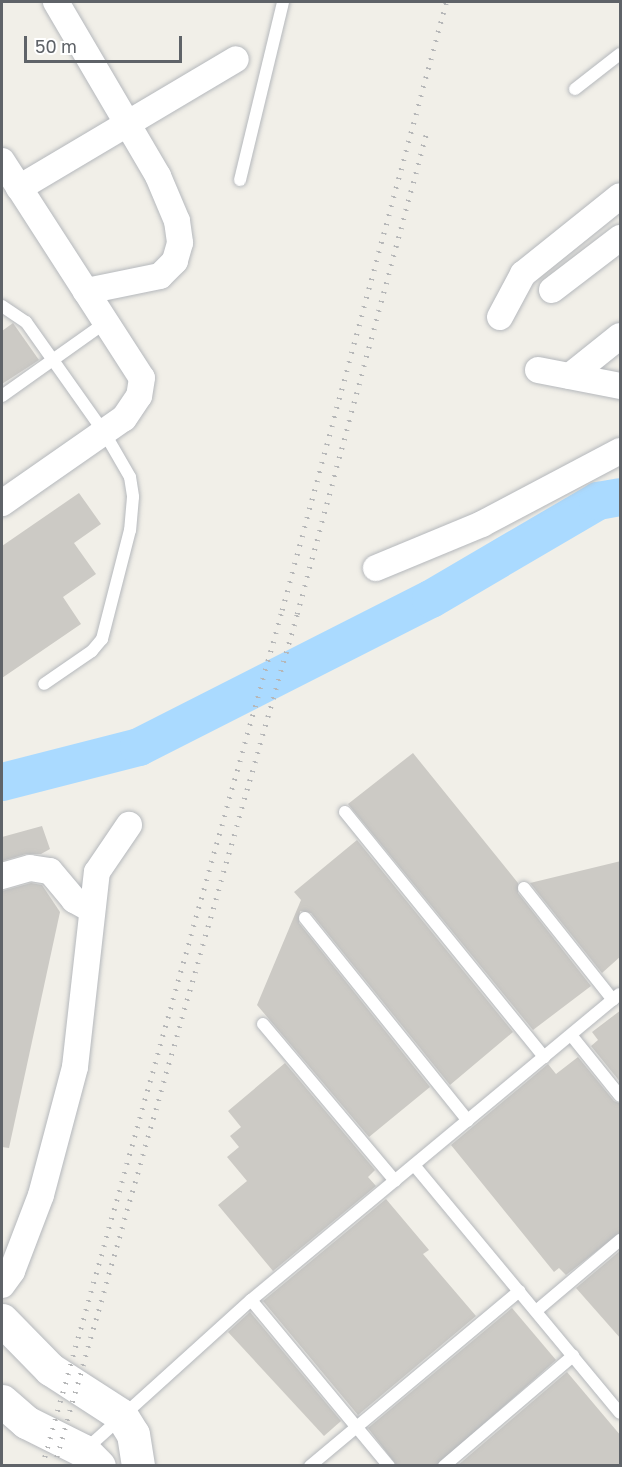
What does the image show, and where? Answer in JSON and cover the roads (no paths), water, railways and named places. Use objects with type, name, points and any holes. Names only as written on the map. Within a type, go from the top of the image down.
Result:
[{"type":"main road","points":[[2,1320],[50,1369],[121,1415],[133,1434],[138,1466]]},
{"type":"main road","points":[[3,1404],[26,1422],[92,1458]]},
{"type":"street","points":[[56,2],[158,176],[177,220],[180,243],[175,261],[160,276],[86,291]]},
{"type":"street","points":[[19,188],[236,59]]},
{"type":"street","points":[[2,161],[142,378],[140,396],[124,418],[2,503]]},
{"type":"street","points":[[500,317],[523,274],[621,196]]},
{"type":"street","points":[[552,290],[621,238]]},
{"type":"street","points":[[570,376],[621,336]]},
{"type":"street","points":[[538,370],[621,386]]},
{"type":"street","points":[[376,568],[482,524],[621,451]]},
{"type":"street","points":[[2,1285],[12,1270],[41,1195],[75,1067],[90,909],[97,872],[129,825]]},
{"type":"street","points":[[2,876],[30,868],[50,871],[74,900],[90,909]]},
{"type":"lane","points":[[240,180],[283,2]]},
{"type":"lane","points":[[575,89],[621,54]]},
{"type":"lane","points":[[2,306],[26,322],[104,432],[130,477],[130,530],[102,639],[93,651],[44,684]]},
{"type":"lane","points":[[2,396],[106,322]]},
{"type":"lane","points":[[345,812],[544,1057]]},
{"type":"lane","points":[[92,1458],[121,1415],[251,1300],[617,997],[524,888]]},
{"type":"lane","points":[[305,918],[468,1121]]},
{"type":"lane","points":[[263,1024],[395,1181]]},
{"type":"lane","points":[[571,1035],[621,1096]]},
{"type":"lane","points":[[414,1165],[621,1413]]},
{"type":"lane","points":[[536,1311],[621,1240]]},
{"type":"lane","points":[[310,1466],[519,1291]]},
{"type":"lane","points":[[251,1300],[388,1466]]},
{"type":"lane","points":[[444,1466],[573,1356]]},
{"type":"waterway","points":[[2,782],[139,747],[431,599],[598,501],[620,497]]},
{"type":"railway","points":[[42,1466],[282,610],[446,2]]},
{"type":"railway","points":[[54,1466],[297,614],[427,131]]}]
